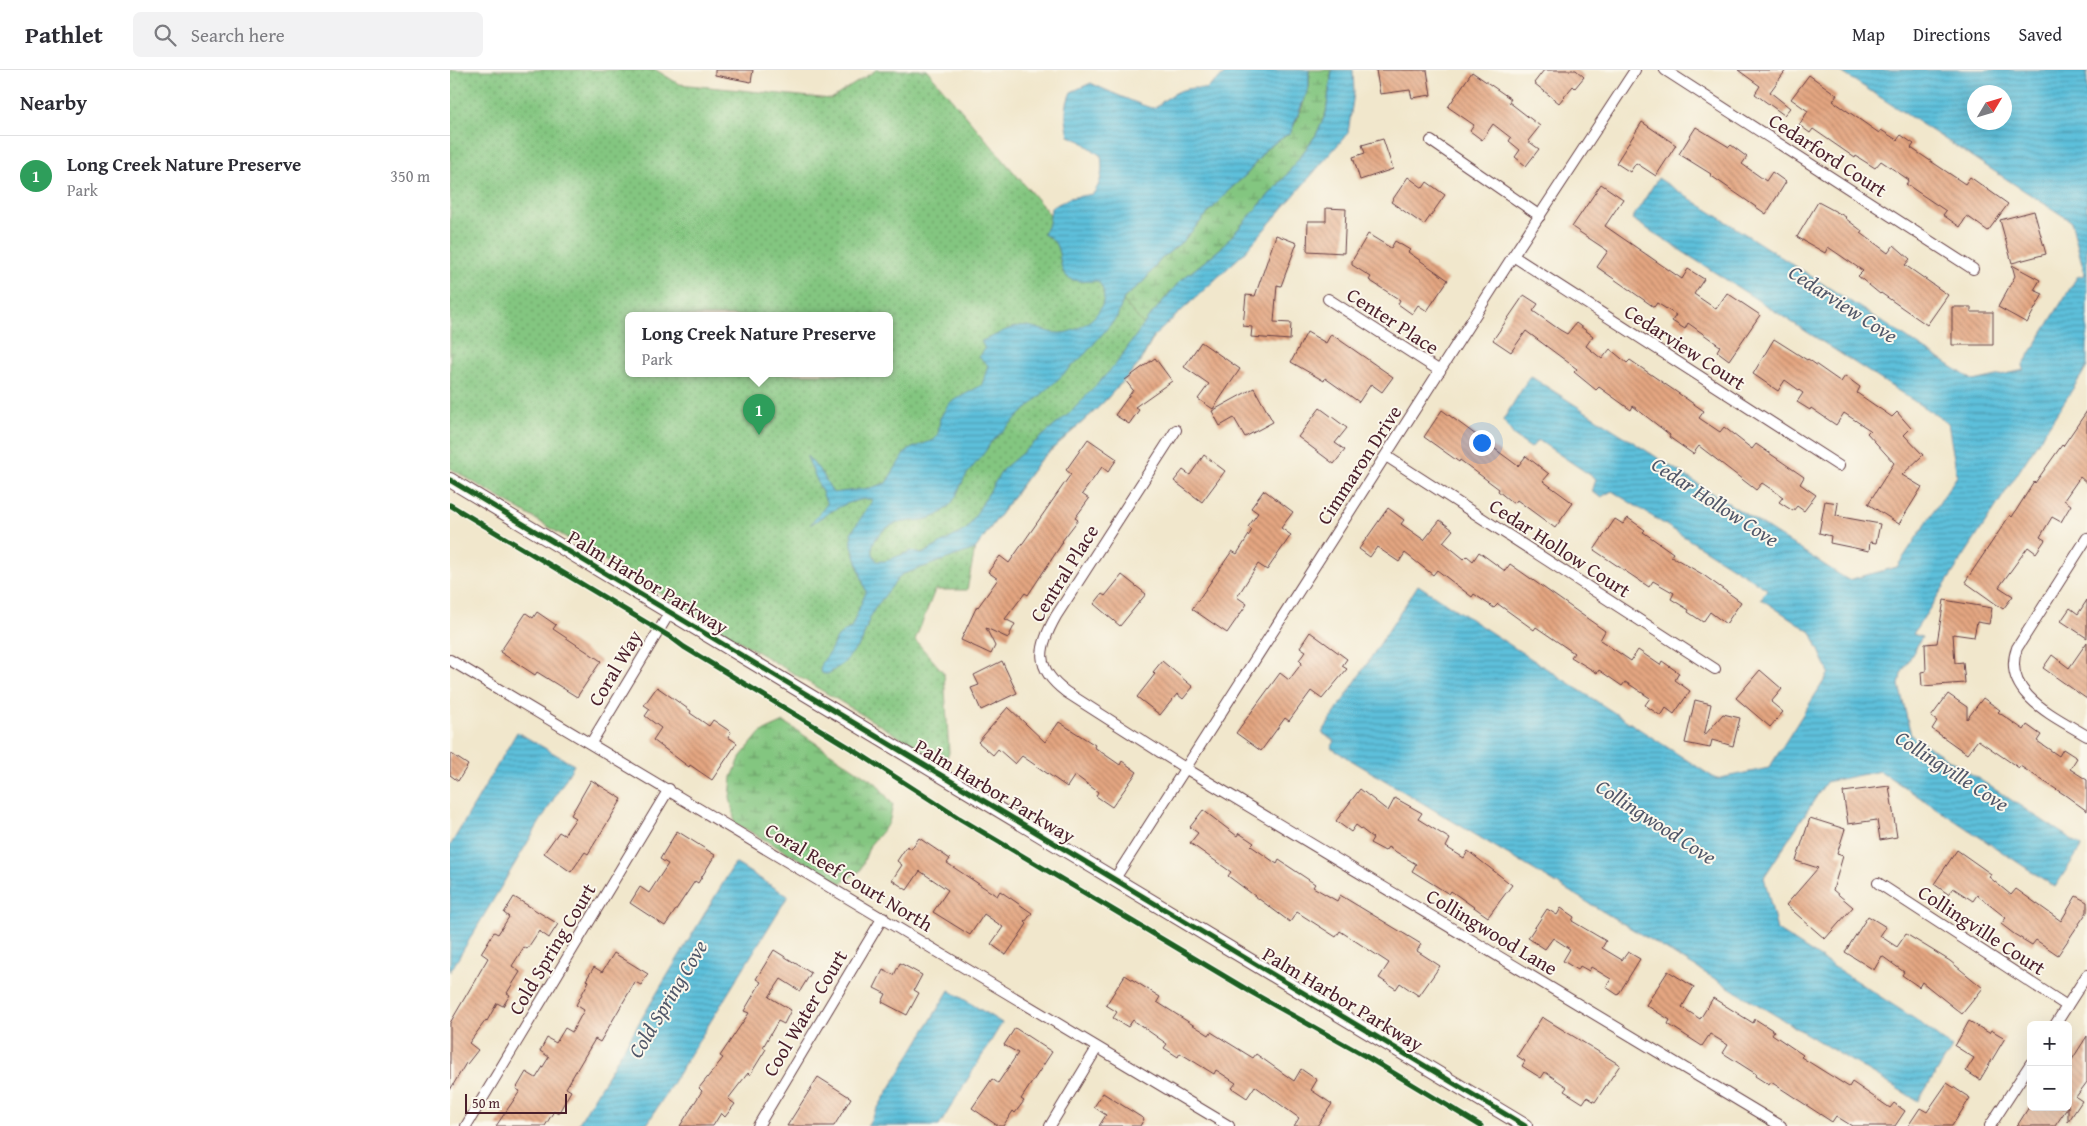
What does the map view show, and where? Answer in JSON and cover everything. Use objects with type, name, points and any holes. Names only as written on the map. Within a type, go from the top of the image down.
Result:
[{"type":"street","name":"Cimmaron Drive","points":[[1114,880],[1634,70]]},
{"type":"street","name":"Cedarford Court","points":[[1664,70],[1973,269]]},
{"type":"street","points":[[1431,141],[1540,216]]},
{"type":"street","name":"Cedarview Court","points":[[1513,256],[1839,466]]},
{"type":"street","name":"Center Place","points":[[1328,299],[1440,371]]},
{"type":"street","name":"Central Place","points":[[1176,430],[1056,616],[1044,640],[1042,662],[1049,677],[1059,687],[1185,768]]},
{"type":"street","name":"Cedar Hollow Court","points":[[1386,456],[1715,669]]},
{"type":"street","name":"Palm Harbor Parkway","points":[[450,480],[1526,1126]]},
{"type":"street","points":[[2087,538],[2017,648],[2013,669],[2018,683],[2029,698],[2087,736]]},
{"type":"street","name":"Coral Way","points":[[591,743],[670,612]]},
{"type":"street","name":"Coral Reef Court North","points":[[451,662],[883,917],[1229,1126]]},
{"type":"street","name":"Collingwood Lane","points":[[1185,768],[1781,1126]]},
{"type":"street","name":"Cold Spring Court","points":[[466,1126],[668,789]]},
{"type":"street","name":"Collingville Court","points":[[1878,883],[2067,1006]]},
{"type":"street","name":"Cool Water Court","points":[[758,1126],[883,917]]},
{"type":"street","points":[[2058,1021],[2087,975]]},
{"type":"street","points":[[1050,1126],[1097,1048]]},
{"type":"street","points":[[1990,1126],[2029,1066]]},
{"type":"green space","points":[[450,70],[656,70],[679,84],[831,99],[876,70],[927,70],[1154,337],[1139,364],[1098,408],[1039,461],[975,549],[967,590],[935,590],[915,640],[944,673],[949,753],[943,763],[450,468]]},
{"type":"green space","points":[[1309,70],[1332,70],[1326,113],[1316,135],[1285,177],[1220,249],[1180,281],[1146,321],[1116,364],[1120,307],[1124,298],[1144,281],[1161,259],[1183,241],[1228,191],[1247,174],[1266,149],[1291,132],[1309,87]]},
{"type":"green space","points":[[784,722],[877,784],[893,805],[889,823],[870,845],[860,871],[841,883],[735,823],[730,797],[732,777],[741,756],[760,733]]},
{"type":"water","points":[[1226,70],[1309,70],[1309,87],[1291,132],[1266,149],[1247,174],[1228,191],[1183,241],[1161,259],[1144,281],[1124,298],[1117,317],[1085,354],[991,442],[965,477],[955,498],[943,512],[923,520],[895,524],[879,534],[872,550],[877,561],[885,561],[911,551],[922,554],[967,529],[1003,469],[1071,412],[1116,364],[1146,321],[1180,281],[1220,249],[1285,177],[1316,135],[1326,113],[1332,70],[1353,70],[1354,93],[1348,133],[1244,253],[1154,336],[1139,364],[1098,408],[1039,461],[975,549],[901,575],[875,608],[862,641],[844,663],[828,674],[820,672],[821,663],[836,639],[851,628],[866,592],[852,546],[851,533],[872,501],[871,499],[846,504],[810,525],[827,504],[806,455],[822,473],[833,493],[870,488],[886,483],[904,454],[912,448],[934,440],[938,435],[940,418],[949,403],[982,385],[988,365],[979,357],[985,349],[981,341],[1020,326],[1029,326],[1053,333],[1067,332],[1077,329],[1094,316],[1104,299],[1103,290],[1098,281],[1080,281],[1069,278],[1064,273],[1056,245],[1043,234],[1049,223],[1051,208],[1069,198],[1093,194],[1101,176],[1101,156],[1081,141],[1069,136],[1066,114],[1071,92],[1091,83],[1133,102],[1153,108],[1183,90],[1194,88],[1206,89],[1227,72]]},
{"type":"water","points":[[1838,70],[2087,70],[2087,367],[1913,634],[1922,637],[1901,674],[1899,685],[1911,735],[2082,846],[2055,887],[1880,771],[1826,782],[1764,877],[1777,930],[1918,1021],[1952,1048],[1918,1101],[1331,748],[1335,741],[1322,733],[1418,585],[1716,779],[1769,768],[1829,673],[1811,632],[1761,599],[1767,589],[1612,491],[1601,497],[1592,492],[1596,479],[1538,440],[1531,448],[1515,437],[1503,420],[1530,376],[1848,580],[1897,567],[1957,476],[1948,423],[1632,219],[1658,178],[1974,381],[2024,370],[2023,365],[2077,277],[2085,275],[2071,221]]},
{"type":"water","points":[[517,732],[574,765],[450,972],[450,846]]},
{"type":"water","name":"Cold Spring Cove","points":[[735,863],[788,896],[646,1126],[577,1126]]},
{"type":"water","points":[[949,990],[1002,1023],[939,1126],[867,1126]]},
{"type":"building","points":[[715,70],[753,70],[751,82],[715,75]]},
{"type":"building","points":[[1376,70],[1427,70],[1431,95],[1412,98],[1410,90],[1380,94]]},
{"type":"building","points":[[1544,70],[1576,70],[1584,77],[1575,88],[1573,86],[1559,103],[1534,83]]},
{"type":"building","points":[[1738,70],[1786,70],[1770,92],[1790,108],[1784,115],[1755,94],[1760,86]]},
{"type":"building","points":[[1472,72],[1511,99],[1509,102],[1540,126],[1528,141],[1539,149],[1526,166],[1515,157],[1520,150],[1509,141],[1511,138],[1493,124],[1482,140],[1470,131],[1474,125],[1448,107]]},
{"type":"building","points":[[1809,75],[1837,95],[1833,101],[1879,133],[1881,130],[1897,140],[1901,135],[1914,144],[1911,148],[1965,184],[1970,177],[2008,204],[1988,231],[1967,216],[1960,227],[1943,215],[1946,211],[1906,184],[1909,180],[1881,161],[1875,168],[1856,156],[1855,158],[1813,129],[1810,133],[1799,125],[1808,111],[1791,99]]},
{"type":"building","points":[[1642,122],[1676,145],[1656,176],[1636,163],[1630,172],[1616,163]]},
{"type":"building","points":[[1696,127],[1729,147],[1731,145],[1747,157],[1742,164],[1766,181],[1772,172],[1786,182],[1766,214],[1711,174],[1679,154]]},
{"type":"building","points":[[1383,139],[1393,169],[1360,180],[1353,157],[1365,153],[1362,145]]},
{"type":"building","points":[[1408,177],[1423,188],[1427,182],[1445,195],[1424,225],[1391,202]]},
{"type":"building","points":[[1601,184],[1623,199],[1605,226],[1682,279],[1688,269],[1704,279],[1694,294],[1716,309],[1727,293],[1760,315],[1729,360],[1717,351],[1720,346],[1688,323],[1685,329],[1672,321],[1676,315],[1657,303],[1654,307],[1597,267],[1608,251],[1572,227]]},
{"type":"building","points":[[1818,202],[1846,217],[1862,231],[1861,233],[1888,253],[1894,245],[1910,259],[1905,265],[1948,295],[1927,325],[1880,294],[1858,276],[1863,271],[1828,247],[1825,253],[1797,237]]},
{"type":"building","points":[[1326,208],[1346,209],[1344,253],[1307,251],[1308,221],[1326,221]]},
{"type":"building","points":[[2034,211],[2046,254],[2012,263],[2000,220]]},
{"type":"building","points":[[1368,234],[1391,248],[1395,241],[1410,250],[1408,252],[1448,280],[1427,311],[1418,305],[1412,314],[1398,304],[1400,300],[1369,280],[1371,277],[1352,265],[1352,261]]},
{"type":"building","points":[[1276,235],[1297,243],[1281,286],[1277,285],[1274,322],[1291,323],[1290,340],[1251,337],[1252,327],[1243,326],[1246,295],[1255,296]]},
{"type":"building","points":[[2012,265],[2040,280],[2034,290],[2043,294],[2027,323],[1998,307],[2015,276]]},
{"type":"building","points":[[1524,295],[1538,304],[1533,311],[1560,330],[1567,334],[1576,323],[1593,336],[1586,346],[1602,359],[1610,349],[1627,363],[1630,360],[1704,411],[1699,418],[1720,432],[1724,427],[1752,449],[1756,444],[1804,477],[1800,484],[1816,495],[1804,511],[1797,506],[1793,511],[1779,502],[1783,497],[1762,483],[1756,490],[1699,446],[1693,454],[1669,437],[1670,435],[1633,406],[1631,410],[1599,387],[1596,390],[1574,372],[1577,369],[1526,331],[1511,352],[1493,340]]},
{"type":"building","points":[[1952,307],[1971,307],[1971,312],[1993,312],[1993,345],[1952,345]]},
{"type":"building","points":[[1307,332],[1326,343],[1331,334],[1393,377],[1382,392],[1371,384],[1359,402],[1325,378],[1324,381],[1291,362]]},
{"type":"building","points":[[1774,339],[1808,359],[1841,382],[1845,376],[1860,387],[1857,393],[1892,417],[1897,412],[1911,428],[1904,435],[1923,455],[1902,475],[1922,487],[1899,524],[1868,504],[1894,463],[1867,433],[1870,430],[1844,413],[1836,425],[1811,408],[1810,410],[1797,402],[1803,393],[1785,380],[1778,391],[1753,374]]},
{"type":"building","points":[[1201,342],[1240,369],[1213,409],[1198,399],[1209,384],[1184,367]]},
{"type":"building","points":[[1155,358],[1172,381],[1135,407],[1139,410],[1129,424],[1115,415],[1133,390],[1125,380]]},
{"type":"building","points":[[1254,388],[1273,422],[1245,437],[1234,418],[1220,426],[1212,411]]},
{"type":"building","points":[[1320,408],[1347,428],[1335,443],[1345,450],[1334,464],[1298,437]]},
{"type":"building","points":[[1442,410],[1518,466],[1526,456],[1549,474],[1543,481],[1573,503],[1555,528],[1517,500],[1514,504],[1498,491],[1499,489],[1460,460],[1459,462],[1424,437]]},
{"type":"building","points":[[2087,411],[2087,483],[2080,477],[2064,500],[2071,505],[2061,522],[2052,517],[2040,537],[2045,540],[2036,553],[2028,547],[1999,587],[2013,596],[2003,609],[1965,582],[2010,515],[2012,517],[2034,482],[2063,446]]},
{"type":"building","points":[[1088,439],[1117,459],[1108,472],[1102,467],[1082,494],[1089,499],[1075,518],[1078,520],[1062,541],[1028,595],[1025,593],[1005,619],[1015,624],[1008,638],[986,628],[995,646],[991,654],[961,640],[977,606],[998,579],[988,572],[1000,556],[1009,563],[1071,474],[1066,470]]},
{"type":"building","points":[[1204,455],[1225,471],[1202,502],[1174,481],[1183,470],[1190,475]]},
{"type":"building","points":[[1264,490],[1293,512],[1281,528],[1291,535],[1267,570],[1258,564],[1237,597],[1247,604],[1227,633],[1192,609],[1232,551],[1237,554],[1252,530],[1248,527],[1258,513],[1251,508]]},
{"type":"building","points":[[1825,501],[1838,503],[1836,516],[1880,524],[1876,543],[1870,542],[1869,551],[1830,543],[1831,536],[1819,533]]},
{"type":"building","points":[[1388,508],[1404,520],[1401,524],[1424,540],[1440,520],[1453,530],[1443,542],[1464,559],[1467,556],[1473,561],[1479,552],[1505,571],[1510,564],[1605,631],[1600,640],[1631,661],[1638,650],[1660,665],[1662,661],[1679,673],[1675,680],[1690,691],[1674,714],[1666,708],[1661,716],[1645,705],[1650,698],[1632,686],[1625,682],[1622,686],[1599,670],[1597,673],[1571,657],[1574,653],[1536,627],[1534,630],[1498,604],[1494,608],[1474,594],[1472,597],[1437,570],[1433,575],[1405,553],[1399,562],[1377,547],[1370,557],[1359,549]]},
{"type":"building","points":[[1628,518],[1645,530],[1643,532],[1673,553],[1671,556],[1702,574],[1741,602],[1726,624],[1710,612],[1703,622],[1688,612],[1689,610],[1671,599],[1674,593],[1653,581],[1649,587],[1594,550],[1615,519],[1623,524]]},
{"type":"building","points":[[1122,575],[1146,594],[1120,626],[1094,604],[1102,594],[1105,596]]},
{"type":"building","points":[[1944,600],[1992,608],[1989,624],[1977,622],[1974,637],[1953,634],[1955,663],[1963,662],[1965,683],[1922,686],[1921,672],[1926,671],[1925,644],[1937,643]]},
{"type":"building","points":[[2087,600],[2087,638],[2061,621],[2070,608],[2078,614]]},
{"type":"building","points":[[537,612],[556,625],[553,629],[601,661],[577,697],[537,672],[535,675],[500,652],[526,613],[533,618]]},
{"type":"building","points":[[1310,632],[1347,659],[1342,666],[1347,669],[1322,699],[1311,691],[1289,721],[1285,718],[1261,751],[1236,733],[1280,673],[1289,680],[1302,663],[1299,660],[1306,651],[1300,647]]},
{"type":"building","points":[[2087,642],[2087,699],[2043,668],[2052,655],[2069,668]]},
{"type":"building","points":[[1002,661],[1017,693],[981,710],[971,688],[979,685],[974,675]]},
{"type":"building","points":[[1162,661],[1193,687],[1183,699],[1177,694],[1160,715],[1137,697],[1155,674],[1153,672]]},
{"type":"building","points":[[1760,670],[1782,689],[1771,702],[1783,712],[1770,727],[1736,698]]},
{"type":"building","points":[[657,687],[709,726],[713,720],[731,732],[728,737],[737,743],[712,780],[690,765],[689,767],[653,740],[661,728],[645,716],[650,709],[644,705]]},
{"type":"building","points":[[1948,694],[1967,707],[1967,719],[1983,698],[2000,710],[1998,712],[2024,730],[2027,725],[2041,735],[2037,741],[2059,756],[2063,749],[2077,758],[2070,769],[2087,780],[2087,811],[1978,740],[1967,754],[1932,729],[1937,721],[1931,717]]},
{"type":"building","points":[[1695,700],[1711,704],[1704,736],[1723,714],[1740,718],[1733,746],[1712,740],[1710,748],[1685,743]]},
{"type":"building","points":[[1008,707],[1045,742],[1059,722],[1095,745],[1094,747],[1120,765],[1122,761],[1137,772],[1112,807],[1096,796],[1098,792],[1075,775],[1067,787],[1022,756],[1015,764],[998,749],[993,755],[978,742]]},
{"type":"building","points":[[450,753],[468,765],[458,781],[450,775]]},
{"type":"building","points":[[591,780],[622,799],[588,854],[585,852],[571,872],[544,853],[559,832],[564,835],[576,818],[571,815]]},
{"type":"building","points":[[1889,786],[1897,837],[1880,840],[1877,820],[1848,824],[1843,792]]},
{"type":"building","points":[[1360,789],[1388,811],[1395,798],[1422,813],[1418,819],[1450,839],[1446,847],[1464,858],[1468,851],[1512,885],[1488,917],[1451,891],[1449,894],[1412,871],[1416,864],[1388,847],[1385,851],[1370,843],[1373,838],[1356,825],[1351,832],[1336,821]]},
{"type":"building","points":[[1203,810],[1237,836],[1239,833],[1254,843],[1251,846],[1277,864],[1279,860],[1315,884],[1313,887],[1337,901],[1340,895],[1421,944],[1417,951],[1440,966],[1419,996],[1400,983],[1396,989],[1379,978],[1389,963],[1340,931],[1336,937],[1297,912],[1290,922],[1228,876],[1231,872],[1190,843],[1198,833],[1190,827]]},
{"type":"building","points":[[1810,818],[1845,829],[1837,854],[1843,856],[1833,890],[1853,907],[1825,939],[1786,905],[1818,868],[1796,861]]},
{"type":"building","points":[[677,831],[715,855],[698,883],[695,881],[665,926],[630,903],[640,887],[649,893],[668,864],[660,859]]},
{"type":"building","points":[[919,838],[950,859],[947,863],[997,896],[1000,891],[1032,913],[1025,922],[1027,924],[1006,955],[991,944],[1003,927],[984,914],[970,935],[933,912],[948,890],[920,871],[907,890],[892,880],[902,865],[897,861],[907,846],[911,849]]},
{"type":"building","points":[[1957,850],[1991,874],[1989,877],[2011,895],[2016,889],[2061,921],[2076,896],[2087,902],[2087,912],[2058,955],[2036,940],[2032,945],[2014,934],[2001,924],[2006,918],[1977,895],[1973,901],[1953,888],[1948,894],[1934,884]]},
{"type":"building","points":[[514,897],[558,924],[549,938],[539,931],[527,949],[524,947],[512,966],[520,972],[507,993],[510,995],[503,1006],[497,1003],[487,1021],[469,1043],[478,1050],[466,1063],[450,1090],[450,1023],[488,958],[481,953],[494,932],[498,934],[509,917],[504,913]]},
{"type":"building","points":[[1561,908],[1574,917],[1572,921],[1606,941],[1602,948],[1622,960],[1628,952],[1640,959],[1618,995],[1606,987],[1611,979],[1591,967],[1589,971],[1580,966],[1578,970],[1563,961],[1570,949],[1553,938],[1545,949],[1528,938],[1547,909],[1557,915]]},
{"type":"building","points":[[1868,916],[1886,927],[1880,936],[1897,947],[1906,934],[1950,961],[1983,988],[1962,1014],[1922,982],[1919,987],[1902,975],[1904,972],[1882,956],[1874,970],[1845,952]]},
{"type":"building","points":[[774,950],[811,973],[800,991],[781,979],[769,997],[791,1010],[784,1024],[778,1021],[763,1047],[766,1049],[750,1075],[748,1073],[728,1099],[735,1104],[725,1117],[721,1113],[713,1126],[680,1126],[702,1091],[699,1088],[723,1058],[720,1056],[749,1013],[744,1011],[761,982],[756,979]]},
{"type":"building","points":[[614,953],[648,974],[641,985],[635,982],[600,1042],[595,1039],[566,1088],[571,1091],[558,1114],[554,1111],[545,1126],[496,1126],[520,1091],[516,1089],[526,1072],[536,1078],[549,1057],[540,1051],[547,1038],[556,1043],[565,1028],[572,1032],[584,1010],[576,1005],[589,981],[586,980],[594,967],[602,972]]},
{"type":"building","points":[[900,963],[922,975],[914,990],[919,993],[907,1015],[882,1002],[886,994],[874,988],[883,970],[894,975]]},
{"type":"building","points":[[1668,971],[1694,987],[1682,1007],[1700,1019],[1713,998],[1753,1023],[1755,1019],[1774,1031],[1772,1034],[1803,1055],[1801,1057],[1849,1087],[1852,1082],[1890,1108],[1894,1103],[1905,1111],[1895,1126],[1852,1126],[1836,1116],[1832,1122],[1771,1082],[1769,1085],[1755,1076],[1756,1074],[1723,1053],[1728,1045],[1710,1034],[1702,1046],[1668,1024],[1670,1020],[1646,1005]]},
{"type":"building","points":[[1125,975],[1160,997],[1157,1002],[1209,1035],[1211,1032],[1253,1058],[1256,1054],[1294,1081],[1301,1069],[1317,1080],[1311,1090],[1332,1104],[1317,1126],[1294,1126],[1299,1118],[1255,1086],[1247,1098],[1232,1088],[1236,1083],[1216,1070],[1214,1074],[1180,1053],[1178,1057],[1164,1048],[1167,1044],[1133,1020],[1128,1027],[1113,1018],[1117,1012],[1106,1005]]},
{"type":"building","points":[[1542,1017],[1620,1065],[1595,1102],[1587,1097],[1583,1103],[1564,1091],[1567,1087],[1545,1072],[1541,1078],[1522,1066],[1525,1061],[1517,1056]]},
{"type":"building","points":[[1969,1021],[1989,1033],[1991,1030],[2005,1038],[1980,1080],[1966,1071],[1974,1058],[1955,1046]]},
{"type":"building","points":[[1015,1028],[1052,1052],[1021,1099],[1024,1101],[1015,1113],[1013,1111],[1003,1126],[998,1126],[972,1108],[992,1079],[998,1083],[1018,1053],[1004,1045]]},
{"type":"building","points":[[2087,1036],[2087,1082],[2076,1097],[2082,1101],[2068,1122],[2068,1111],[2072,1111],[2072,1060]]},
{"type":"building","points":[[818,1077],[851,1098],[834,1126],[787,1126]]},
{"type":"building","points":[[1947,1083],[1970,1098],[1952,1126],[1908,1126],[1920,1108],[1927,1112]]},
{"type":"building","points":[[1103,1093],[1144,1119],[1140,1126],[1099,1126],[1106,1115],[1094,1107]]},
{"type":"building","points":[[2027,1110],[2065,1111],[2055,1126],[2017,1126]]},
{"type":"cycle path","points":[[450,480],[1525,1126]]},
{"type":"cycle path","points":[[450,505],[672,638],[852,749],[959,818],[1481,1126]]},
{"type":"place","name":"Long Creek Nature Preserve","points":[[759,435]]},
{"type":"water label","name":"Cedarview Cove","points":[[1843,304]]},
{"type":"water label","name":"Cedar Hollow Cove","points":[[1715,502]]},
{"type":"water label","name":"Collingville Cove","points":[[1952,771]]},
{"type":"water label","name":"Collingwood Cove","points":[[1656,822]]}]
